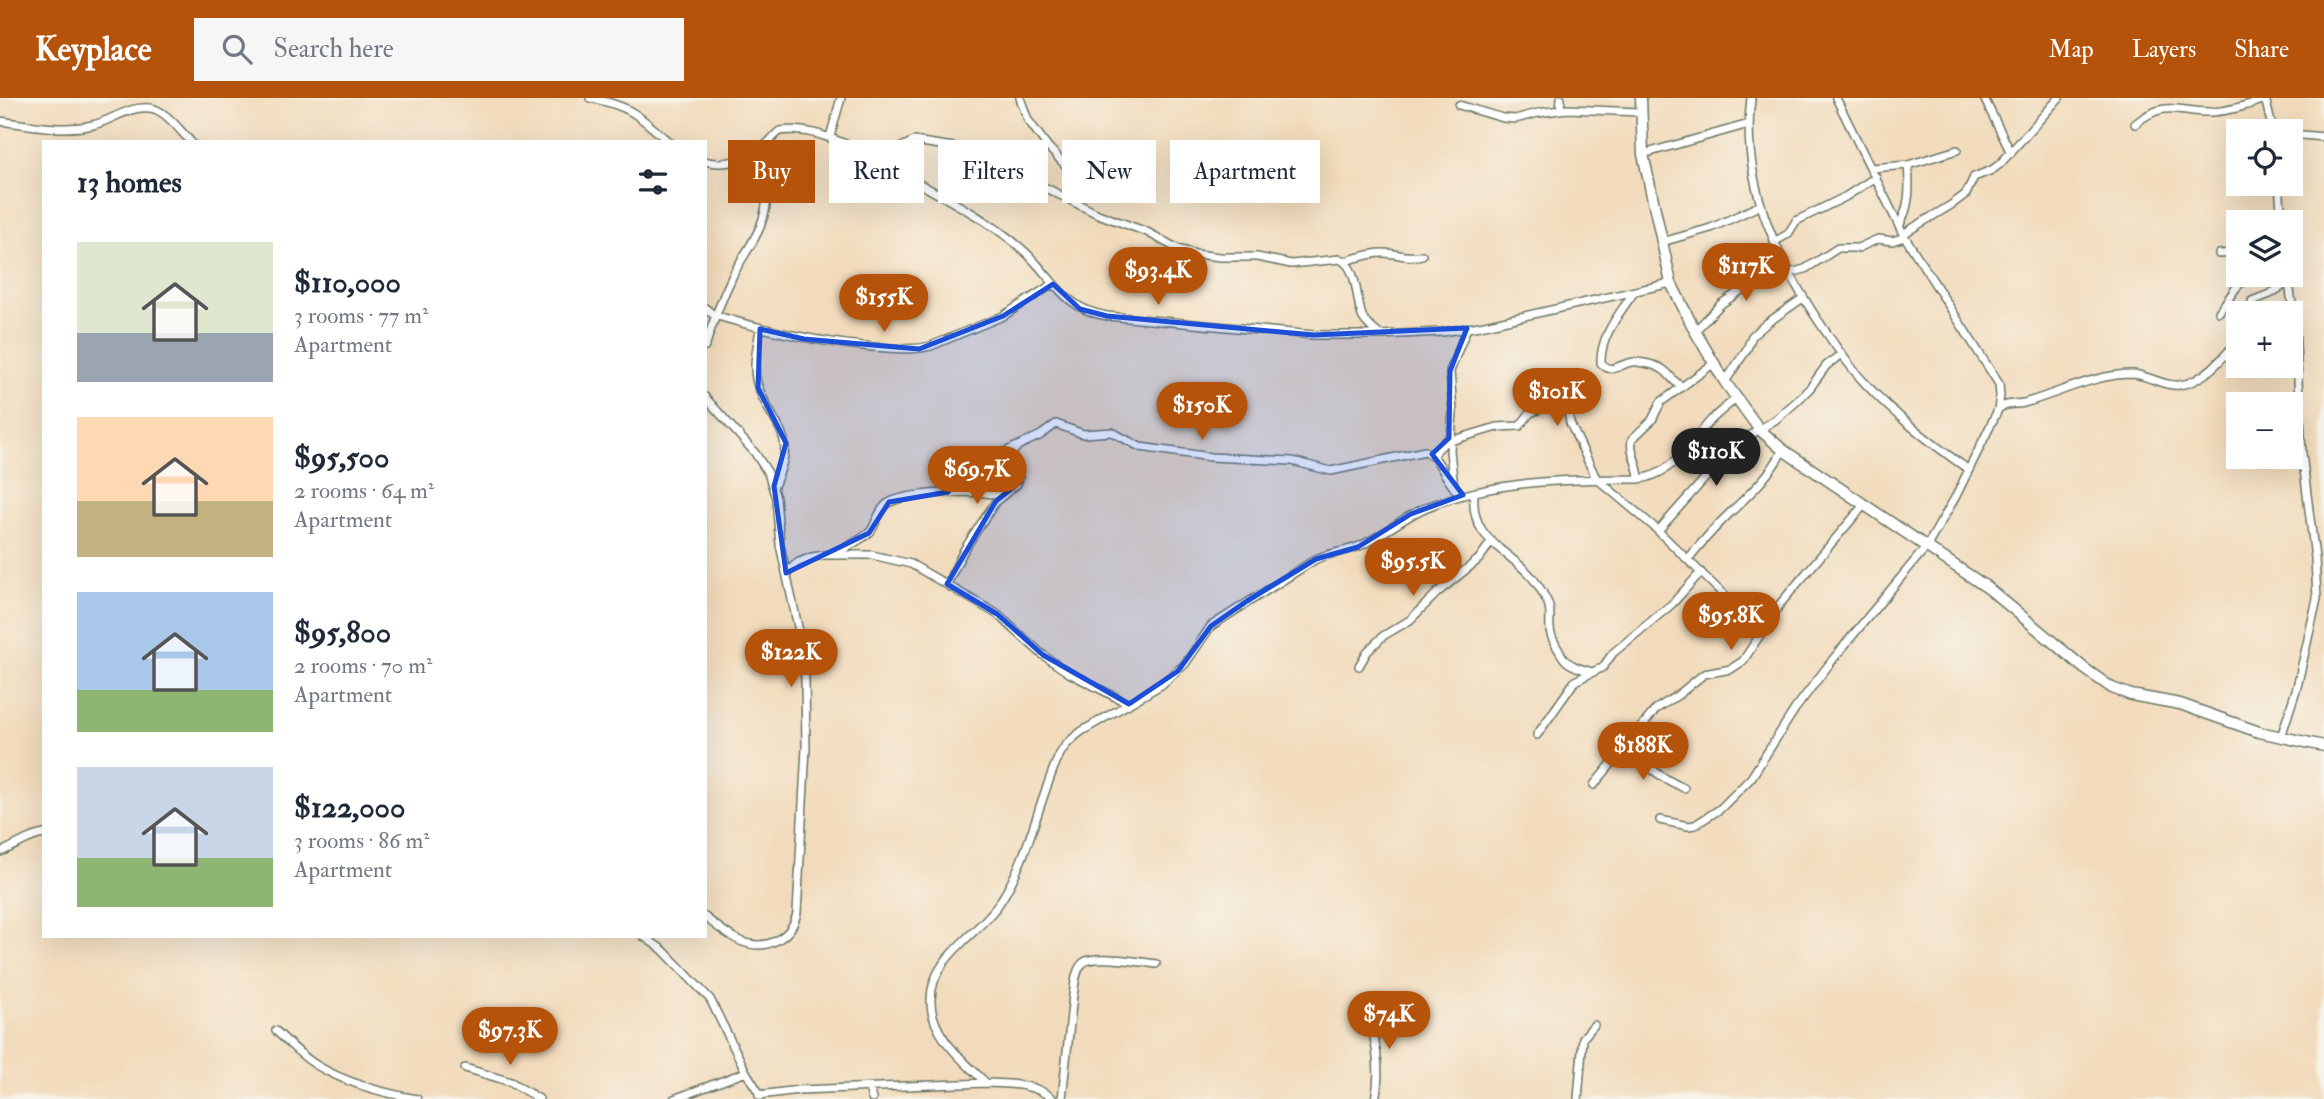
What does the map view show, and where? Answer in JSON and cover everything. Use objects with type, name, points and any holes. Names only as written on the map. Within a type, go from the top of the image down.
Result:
[{"type":"street","points":[[590,98],[611,102],[630,110],[666,140]]},
{"type":"street","points":[[830,137],[841,98]]},
{"type":"street","points":[[1020,98],[1028,120],[1062,162]]},
{"type":"street","points":[[1560,110],[1561,98]]},
{"type":"street","points":[[1641,98],[1643,154],[1671,283],[1713,364],[1759,429],[1783,450],[1987,588],[2112,688],[2131,695],[2180,704],[2259,732],[2324,746]]},
{"type":"street","points":[[1751,98],[1749,124],[1752,168],[1760,205],[1783,262],[1802,298],[1863,382],[1891,410],[1969,470]]},
{"type":"street","points":[[1660,820],[1688,826],[1703,821],[1720,809],[1752,778],[1795,709],[1927,546],[1969,470],[1997,410],[1999,384],[1904,236],[1836,98]]},
{"type":"street","points":[[1984,98],[2011,153]]},
{"type":"street","points":[[1790,274],[1805,269],[1838,248],[1858,248],[1878,239],[1892,240],[1904,236],[1968,192],[1974,177],[1992,170],[2011,153],[2059,98]]},
{"type":"street","points":[[2176,107],[2177,98]]},
{"type":"street","points":[[2135,124],[2152,110],[2176,107],[2216,112],[2265,99],[2270,119]]},
{"type":"street","points":[[1459,106],[1515,119],[1560,110],[1640,112]]},
{"type":"street","points":[[0,121],[54,128],[80,127],[107,121],[137,109],[151,108],[161,111],[189,140]]},
{"type":"street","points":[[1643,154],[1749,124]]},
{"type":"street","points":[[770,140],[780,131],[788,130],[836,140]]},
{"type":"street","points":[[2303,135],[2324,137]]},
{"type":"street","points":[[924,143],[967,149],[998,160],[1062,195]]},
{"type":"street","points":[[1872,169],[1908,165],[1957,150]]},
{"type":"street","points":[[707,161],[728,163]]},
{"type":"street","points":[[1899,226],[1909,199],[1908,165]]},
{"type":"street","points":[[1774,242],[1788,234],[1796,222],[1846,197],[1875,177]]},
{"type":"street","points":[[924,187],[998,230],[1023,249],[1053,284],[1080,309],[1107,316],[1281,333],[1380,335],[1442,332],[1671,283]]},
{"type":"street","points":[[707,340],[734,274],[761,224],[765,203]]},
{"type":"street","points":[[1076,203],[1147,232],[1166,244],[1196,254],[1257,257],[1301,264],[1335,259],[1345,261],[1383,253],[1407,258],[1422,255]]},
{"type":"street","points":[[1662,242],[1711,228],[1760,205]]},
{"type":"street","points":[[2219,254],[2226,254]]},
{"type":"street","points":[[1345,261],[1353,279],[1362,316],[1380,335]]},
{"type":"street","points":[[1695,331],[1721,304],[1783,262]]},
{"type":"street","points":[[707,309],[715,315],[760,329],[804,339],[919,349],[1003,316],[1053,284]]},
{"type":"street","points":[[2219,312],[2237,287]]},
{"type":"street","points":[[2252,301],[2265,297],[2278,287]]},
{"type":"street","points":[[2281,737],[2297,687],[2317,599],[2315,558],[2302,454],[2295,326],[2289,287]]},
{"type":"street","points":[[1634,292],[1606,337],[1601,363],[1606,369],[1632,361],[1648,364],[1663,369],[1672,380],[1682,386]]},
{"type":"street","points":[[1725,382],[1747,349],[1750,338],[1802,298]]},
{"type":"street","points":[[1455,491],[1450,439],[1453,412],[1450,372],[1468,328]]},
{"type":"street","points":[[760,329],[754,370],[758,388],[786,443],[774,486]]},
{"type":"street","points":[[1997,410],[2006,404],[2023,403],[2058,390],[2115,376],[2143,376],[2179,386],[2201,376],[2226,352]]},
{"type":"street","points":[[1658,531],[1724,457],[1796,402],[1826,366],[1841,355]]},
{"type":"street","points":[[1639,479],[1632,439],[1646,428],[1661,402],[1713,364]]},
{"type":"street","points":[[1432,455],[1450,439],[1497,427],[1520,426],[1530,413],[1548,407],[1570,377]]},
{"type":"street","points":[[1565,384],[1570,423],[1596,478],[1658,531],[1746,615],[1764,628]]},
{"type":"street","points":[[986,1083],[949,1045],[938,1028],[931,1001],[934,981],[947,958],[969,938],[1000,902],[1015,872],[1063,749],[1082,731],[1161,685],[1178,671],[1211,626],[1317,559],[1330,553],[1358,547],[1411,514],[1463,495],[1516,484],[1596,478],[1639,479],[1653,476],[1681,456],[1711,420],[1737,398]]},
{"type":"street","points":[[707,399],[755,453],[774,486],[786,573],[802,645],[806,715],[797,912],[791,930],[769,945],[751,946],[728,935],[707,919]]},
{"type":"street","points":[[948,492],[975,466],[1041,435],[1056,424],[1083,434],[1112,432],[1140,447],[1212,457],[1292,461],[1331,471],[1425,451],[1432,455],[1455,491],[1463,495]]},
{"type":"street","points":[[947,584],[964,550],[1001,496],[1019,481],[1012,459],[1018,446]]},
{"type":"street","points":[[1688,559],[1758,487],[1783,450]]},
{"type":"street","points":[[836,554],[869,533],[881,510],[889,502],[948,492],[993,493],[1001,496]]},
{"type":"street","points":[[1474,494],[1474,516],[1478,525],[1491,542],[1529,574],[1548,602],[1550,633],[1564,658],[1571,664],[1592,672]]},
{"type":"street","points":[[1594,785],[1665,701],[1678,695],[1704,674],[1731,669],[1743,661],[1791,589],[1807,574],[1864,505]]},
{"type":"street","points":[[1359,666],[1367,652],[1383,636],[1410,620],[1438,592],[1479,559],[1491,542]]},
{"type":"street","points":[[786,573],[797,563],[811,557],[836,554],[872,555],[911,564],[997,614],[1043,655],[1069,673],[1129,704]]},
{"type":"street","points":[[1537,735],[1575,681],[1606,664],[1613,653],[1684,593],[1701,572]]},
{"type":"street","points":[[1628,743],[1649,769],[1663,779],[1684,788]]},
{"type":"street","points":[[0,852],[16,847],[32,836],[42,834]]},
{"type":"street","points":[[646,938],[663,950],[710,999],[761,1097],[799,1090],[929,1083],[986,1083],[1035,1088],[1053,1099]]},
{"type":"street","points":[[1062,1099],[1074,986],[1083,963],[1089,960],[1112,959],[1156,964]]},
{"type":"street","points":[[1364,1003],[1373,1027],[1380,1079],[1375,1099]]},
{"type":"street","points":[[1578,1099],[1583,1038],[1594,1025]]},
{"type":"street","points":[[276,1031],[307,1059],[336,1076],[359,1085],[417,1099]]},
{"type":"street","points":[[465,1068],[511,1082],[538,1099]]},
{"type":"street","points":[[674,1099],[746,1072]]},
{"type":"street","points":[[869,1088],[872,1099]]},
{"type":"highlighted area","points":[[1053,284],[1080,309],[1107,316],[1314,335],[1467,328],[1450,371],[1449,438],[1432,454],[1463,495],[1411,514],[1358,547],[1316,559],[1247,601],[1211,626],[1178,671],[1129,704],[1043,655],[997,614],[947,584],[996,501],[1020,482],[1007,450],[975,466],[948,492],[889,502],[869,533],[786,573],[774,486],[786,443],[758,388],[760,329],[804,339],[919,349],[1003,316]]}]
